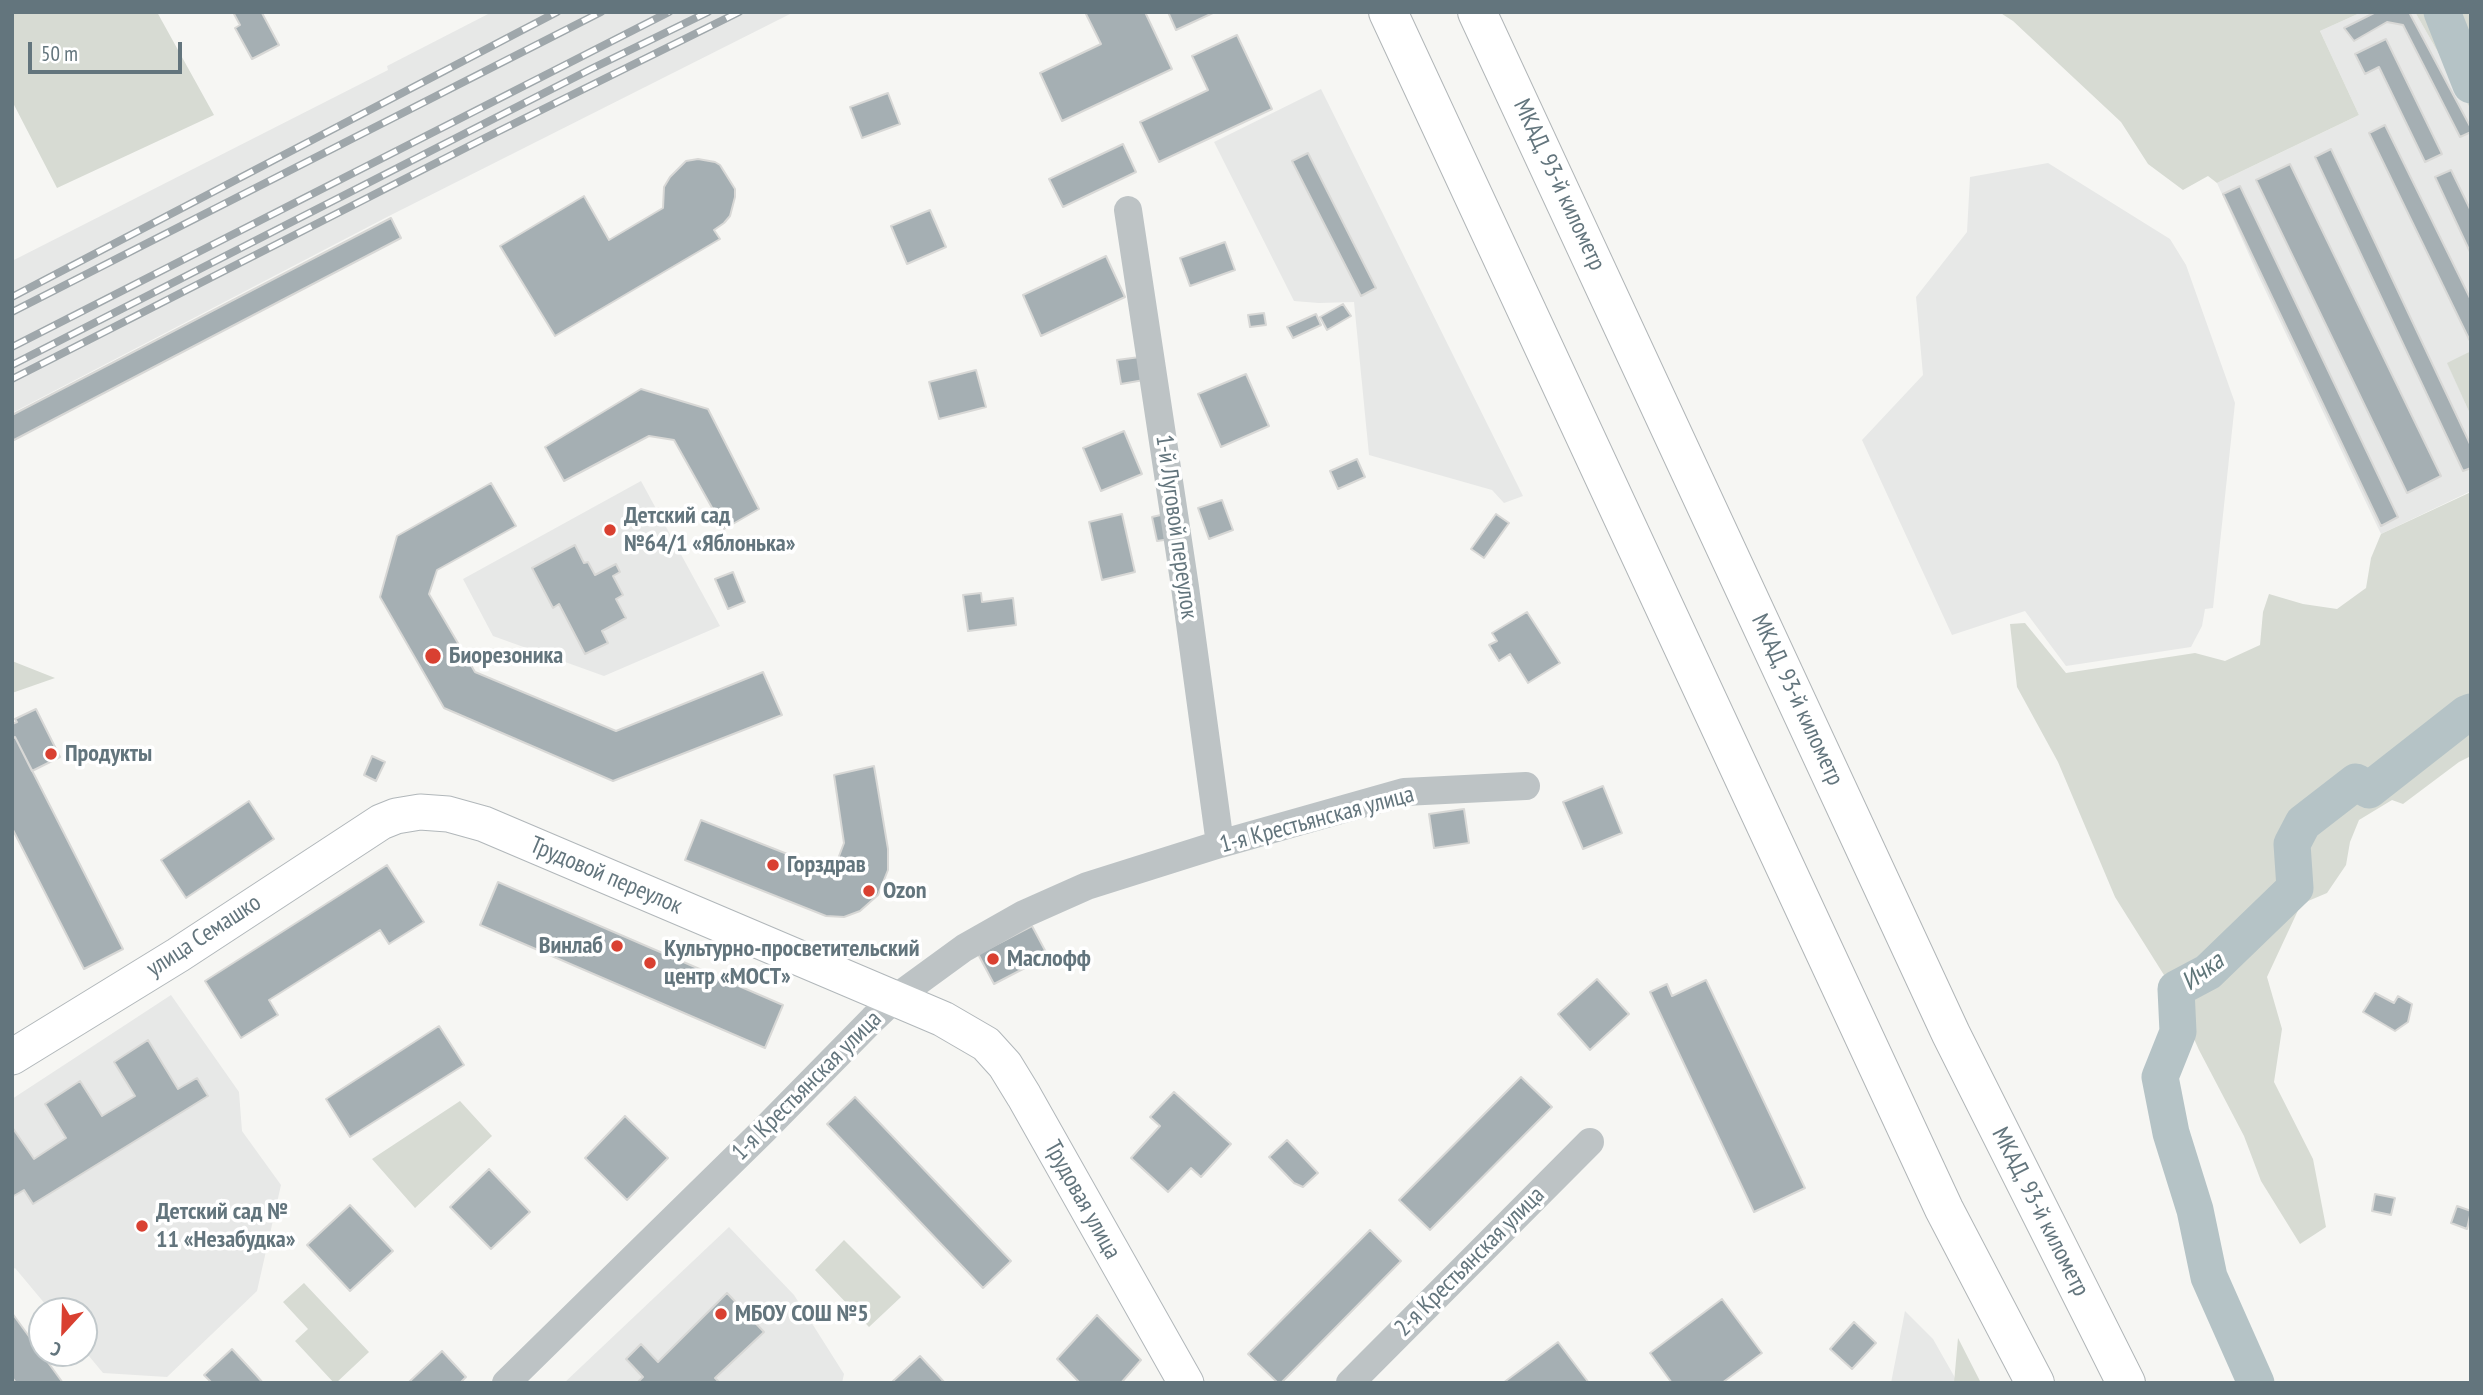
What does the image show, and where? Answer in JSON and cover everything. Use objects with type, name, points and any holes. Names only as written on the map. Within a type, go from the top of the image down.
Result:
[{"type":"highway","points":[[1388,12],[1939,1197],[2035,1383]]},
{"type":"highway","name":"МКАД, 93-й километр","points":[[1477,12],[1951,1034],[2126,1383]]},
{"type":"main road","name":"Трудовой переулок","points":[[396,816],[420,812],[448,814],[484,824],[964,1030]]},
{"type":"main road","name":"улица Семашко","points":[[12,1057],[177,955],[360,835],[396,816]]},
{"type":"main road","name":"Трудовая улица","points":[[964,1030],[986,1044],[1005,1065],[1186,1383]]},
{"type":"street","name":"1-й Луговой переулок","points":[[1128,210],[1185,586],[1220,844]]},
{"type":"street","name":"1-я Крестьянская улица","points":[[506,1383],[894,999],[952,956],[1024,914],[1087,887],[1220,844],[1404,792],[1526,786]]},
{"type":"street","name":"2-я Крестьянская улица","points":[[1350,1383],[1590,1142]]},
{"type":"shaded area","points":[[12,12],[157,12],[214,115],[57,188],[12,101]]},
{"type":"shaded area","points":[[492,12],[794,12],[389,216],[12,413],[12,261],[388,70],[387,66]]},
{"type":"shaded area","points":[[1999,12],[2362,12],[2320,31],[2359,115],[2217,183],[2208,176],[2183,190],[2148,164],[2121,122],[2013,21]]},
{"type":"shaded area","points":[[2362,12],[2415,12],[2471,110],[2471,351],[2448,364],[2471,416],[2471,491],[2381,534],[2217,183],[2359,115],[2320,31]]},
{"type":"shaded area","points":[[2415,12],[2471,12],[2471,46],[2461,51],[2471,72],[2471,110]]},
{"type":"shaded area","points":[[1321,89],[1523,496],[1504,503],[1492,490],[1369,455],[1354,302],[1294,301],[1214,142]]},
{"type":"shaded area","points":[[2048,163],[2170,239],[2186,265],[2235,403],[2213,608],[2205,609],[2202,626],[2191,647],[2066,666],[2025,611],[1952,635],[1862,440],[1923,375],[1916,297],[1967,232],[1970,177]]},
{"type":"shaded area","points":[[2471,351],[2471,416],[2447,363]]},
{"type":"shaded area","name":"Детский сад №64/1 «Яблонька»","points":[[641,481],[720,626],[604,676],[493,636],[463,579]]},
{"type":"shaded area","points":[[2471,492],[2471,756],[2403,804],[2392,800],[2359,820],[2350,842],[2346,865],[2327,893],[2301,904],[2267,977],[2282,1029],[2274,1082],[2313,1159],[2326,1227],[2300,1244],[2261,1181],[2244,1136],[2199,1050],[2169,983],[2115,897],[2058,762],[2017,687],[2010,624],[2025,623],[2066,673],[2195,653],[2225,661],[2260,645],[2263,612],[2269,594],[2303,604],[2337,609],[2366,588],[2371,558],[2381,534]]},
{"type":"shaded area","points":[[12,661],[55,678],[12,693]]},
{"type":"shaded area","name":"Детский сад № 11 «Незабудка»","points":[[171,995],[239,1092],[242,1131],[281,1185],[257,1291],[167,1377],[103,1373],[98,1367],[98,1297],[39,1297],[15,1268],[12,1270],[12,1099]]},
{"type":"shaded area","points":[[460,1101],[492,1136],[415,1208],[372,1159]]},
{"type":"shaded area","name":"МБОУ СОШ №5","points":[[729,1227],[794,1295],[844,1374],[842,1383],[564,1383]]},
{"type":"shaded area","points":[[844,1240],[901,1297],[869,1327],[815,1270]]},
{"type":"shaded area","points":[[304,1283],[369,1352],[336,1383],[295,1341],[308,1329],[283,1302]]},
{"type":"shaded area","points":[[1905,1311],[1933,1339],[1958,1383],[1891,1383]]},
{"type":"shaded area","points":[[1958,1338],[1981,1383],[1954,1383]]},
{"type":"building","points":[[233,12],[262,13],[279,45],[252,59],[235,28],[240,25]]},
{"type":"building","points":[[1085,12],[1145,12],[1172,69],[1062,121],[1040,73],[1101,44]]},
{"type":"building","points":[[1168,12],[1215,12],[1176,30]]},
{"type":"building","points":[[2376,12],[2409,12],[2471,132],[2460,137],[2403,25],[2387,22],[2354,41],[2344,28]]},
{"type":"building","points":[[1237,35],[1272,109],[1159,162],[1140,122],[1208,90],[1192,56]]},
{"type":"building","points":[[2386,39],[2442,154],[2425,162],[2379,67],[2365,74],[2355,54]]},
{"type":"building","points":[[888,93],[900,124],[862,138],[850,107]]},
{"type":"building","points":[[2385,125],[2471,300],[2470,341],[2369,133]]},
{"type":"building","points":[[1123,144],[1136,172],[1063,207],[1049,179]]},
{"type":"building","points":[[2331,149],[2471,446],[2471,468],[2463,471],[2315,157]]},
{"type":"building","points":[[1308,153],[1376,288],[1361,296],[1292,161]]},
{"type":"building","points":[[698,159],[720,165],[735,189],[730,216],[714,230],[720,239],[555,336],[500,246],[584,196],[609,240],[663,208],[664,187],[670,177],[686,161]]},
{"type":"building","points":[[2290,164],[2441,476],[2407,493],[2256,180]]},
{"type":"building","points":[[2451,170],[2471,211],[2471,254],[2435,177]]},
{"type":"building","points":[[2240,186],[2398,517],[2381,526],[2223,194]]},
{"type":"building","points":[[930,210],[946,247],[907,264],[891,226]]},
{"type":"building","points":[[391,218],[401,238],[12,441],[12,415]]},
{"type":"building","points":[[1225,242],[1235,270],[1190,286],[1180,258]]},
{"type":"building","points":[[1106,256],[1125,297],[1041,336],[1023,295]]},
{"type":"building","points":[[1343,304],[1351,316],[1327,330],[1320,317]]},
{"type":"building","points":[[1264,313],[1266,325],[1250,327],[1248,315]]},
{"type":"building","points":[[1316,314],[1321,325],[1293,338],[1287,327]]},
{"type":"building","points":[[1140,357],[1144,380],[1121,384],[1117,360]]},
{"type":"building","points":[[976,370],[986,407],[939,419],[929,382]]},
{"type":"building","points":[[1246,374],[1269,426],[1221,447],[1198,394]]},
{"type":"building","points":[[641,389],[708,409],[759,509],[724,529],[674,440],[649,436],[564,481],[545,447]]},
{"type":"building","points":[[1124,431],[1142,474],[1101,491],[1083,448]]},
{"type":"building","points":[[1357,459],[1365,477],[1338,489],[1330,471]]},
{"type":"building","points":[[491,483],[516,526],[437,570],[429,594],[475,672],[616,731],[763,672],[782,715],[613,781],[444,708],[380,597],[397,536]]},
{"type":"building","points":[[1222,500],[1233,530],[1209,539],[1198,508]]},
{"type":"building","points":[[1122,514],[1135,572],[1102,580],[1089,522]]},
{"type":"building","points":[[1165,514],[1171,539],[1157,541],[1152,517]]},
{"type":"building","points":[[1496,514],[1509,523],[1484,558],[1471,549]]},
{"type":"building","points":[[575,545],[584,563],[588,562],[595,575],[616,564],[620,572],[613,576],[623,595],[616,599],[626,618],[602,631],[608,643],[585,654],[559,604],[553,608],[532,568]]},
{"type":"building","points":[[733,572],[745,602],[728,609],[715,579]]},
{"type":"building","points":[[981,593],[982,602],[1013,598],[1016,625],[968,631],[963,595]]},
{"type":"building","points":[[1527,612],[1560,663],[1528,683],[1510,654],[1499,661],[1489,645],[1497,641],[1492,633]]},
{"type":"building","points":[[36,709],[60,757],[32,771],[15,737],[12,738],[12,724],[17,722],[15,719]]},
{"type":"building","points":[[15,737],[123,949],[84,969],[12,828],[12,738]]},
{"type":"building","points":[[372,756],[385,762],[376,781],[364,775]]},
{"type":"building","points":[[874,766],[888,849],[888,870],[878,895],[860,911],[844,917],[826,916],[685,860],[701,820],[833,872],[844,843],[834,775]]},
{"type":"building","points":[[1603,786],[1622,833],[1583,849],[1563,802]]},
{"type":"building","points":[[249,801],[274,839],[186,898],[161,860]]},
{"type":"building","points":[[1464,809],[1469,843],[1434,848],[1429,814]]},
{"type":"building","points":[[387,865],[424,922],[389,944],[380,930],[269,1000],[278,1015],[241,1038],[205,981]]},
{"type":"building","points":[[498,882],[783,1005],[765,1048],[480,925]]},
{"type":"building","points":[[1032,926],[1048,956],[994,984],[978,954]]},
{"type":"building","points":[[1597,979],[1629,1014],[1590,1050],[1558,1014]]},
{"type":"building","points":[[1706,980],[1805,1188],[1754,1212],[1650,992],[1667,984],[1672,996]]},
{"type":"building","points":[[2375,993],[2394,1003],[2398,996],[2412,1004],[2408,1022],[2395,1031],[2363,1012]]},
{"type":"building","points":[[439,1026],[464,1065],[350,1137],[326,1099]]},
{"type":"building","points":[[148,1040],[178,1089],[197,1078],[208,1096],[33,1204],[24,1190],[12,1197],[12,1127],[34,1159],[66,1138],[45,1104],[80,1081],[102,1116],[135,1096],[114,1062]]},
{"type":"building","points":[[1521,1077],[1552,1107],[1430,1230],[1399,1200]]},
{"type":"building","points":[[1174,1092],[1231,1144],[1201,1177],[1191,1168],[1168,1192],[1131,1158],[1160,1126],[1150,1117]]},
{"type":"building","points":[[855,1097],[1011,1261],[983,1288],[827,1124]]},
{"type":"building","points":[[625,1116],[668,1158],[627,1200],[585,1158]]},
{"type":"building","points":[[1287,1140],[1318,1173],[1303,1187],[1294,1183],[1269,1157]]},
{"type":"building","points":[[489,1169],[530,1212],[491,1249],[450,1207]]},
{"type":"building","points":[[2375,1194],[2395,1198],[2391,1215],[2372,1211]]},
{"type":"building","points":[[350,1205],[393,1251],[350,1291],[307,1245]]},
{"type":"building","points":[[2457,1206],[2471,1211],[2467,1229],[2451,1223]]},
{"type":"building","points":[[1370,1230],[1401,1261],[1281,1383],[1278,1383],[1248,1354]]},
{"type":"building","points":[[727,1293],[764,1332],[715,1378],[720,1383],[637,1383],[643,1377],[626,1359],[641,1344],[658,1362]]},
{"type":"building","points":[[1722,1299],[1762,1353],[1722,1383],[1672,1383],[1650,1353]]},
{"type":"building","points":[[12,1313],[28,1335],[28,1367],[51,1367],[63,1383],[16,1383],[12,1377]]},
{"type":"building","points":[[1097,1315],[1141,1360],[1121,1383],[1080,1383],[1057,1359]]},
{"type":"building","points":[[1854,1322],[1876,1343],[1852,1369],[1830,1349]]},
{"type":"building","points":[[1558,1342],[1589,1383],[1503,1383]]},
{"type":"building","points":[[232,1349],[263,1383],[212,1383],[204,1375]]},
{"type":"building","points":[[442,1351],[466,1377],[460,1383],[408,1383]]},
{"type":"building","points":[[920,1356],[945,1383],[891,1383]]},
{"type":"waterway","name":"Ичка","points":[[2442,12],[2471,85]]},
{"type":"waterway","name":"Ичка","points":[[2256,1383],[2209,1277],[2195,1210],[2171,1133],[2160,1077],[2178,1032],[2176,989],[2208,972],[2295,888],[2292,844],[2303,823],[2356,782],[2369,790],[2471,712]]},
{"type":"railway","points":[[12,297],[557,12]]},
{"type":"railway","points":[[12,312],[601,12]]},
{"type":"railway","points":[[12,347],[669,12]]},
{"type":"railway","points":[[12,365],[708,12]]},
{"type":"railway","points":[[12,379],[739,12]]},
{"type":"place","name":"Детский сад №64/1 «Яблонька»","points":[[610,530]]},
{"type":"place","name":"Биорезоника","points":[[433,656]]},
{"type":"place","name":"Продукты","points":[[51,754]]},
{"type":"place","name":"Горздрав","points":[[773,865]]},
{"type":"place","name":"Ozon","points":[[869,891]]},
{"type":"place","name":"Винлаб","points":[[617,946]]},
{"type":"place","name":"Маслофф","points":[[993,959]]},
{"type":"place","name":"Культурно-просветительский центр «МОСТ»","points":[[650,963]]},
{"type":"place","name":"Детский сад № 11 «Незабудка»","points":[[142,1226]]},
{"type":"place","name":"МБОУ СОШ №5","points":[[721,1314]]}]
